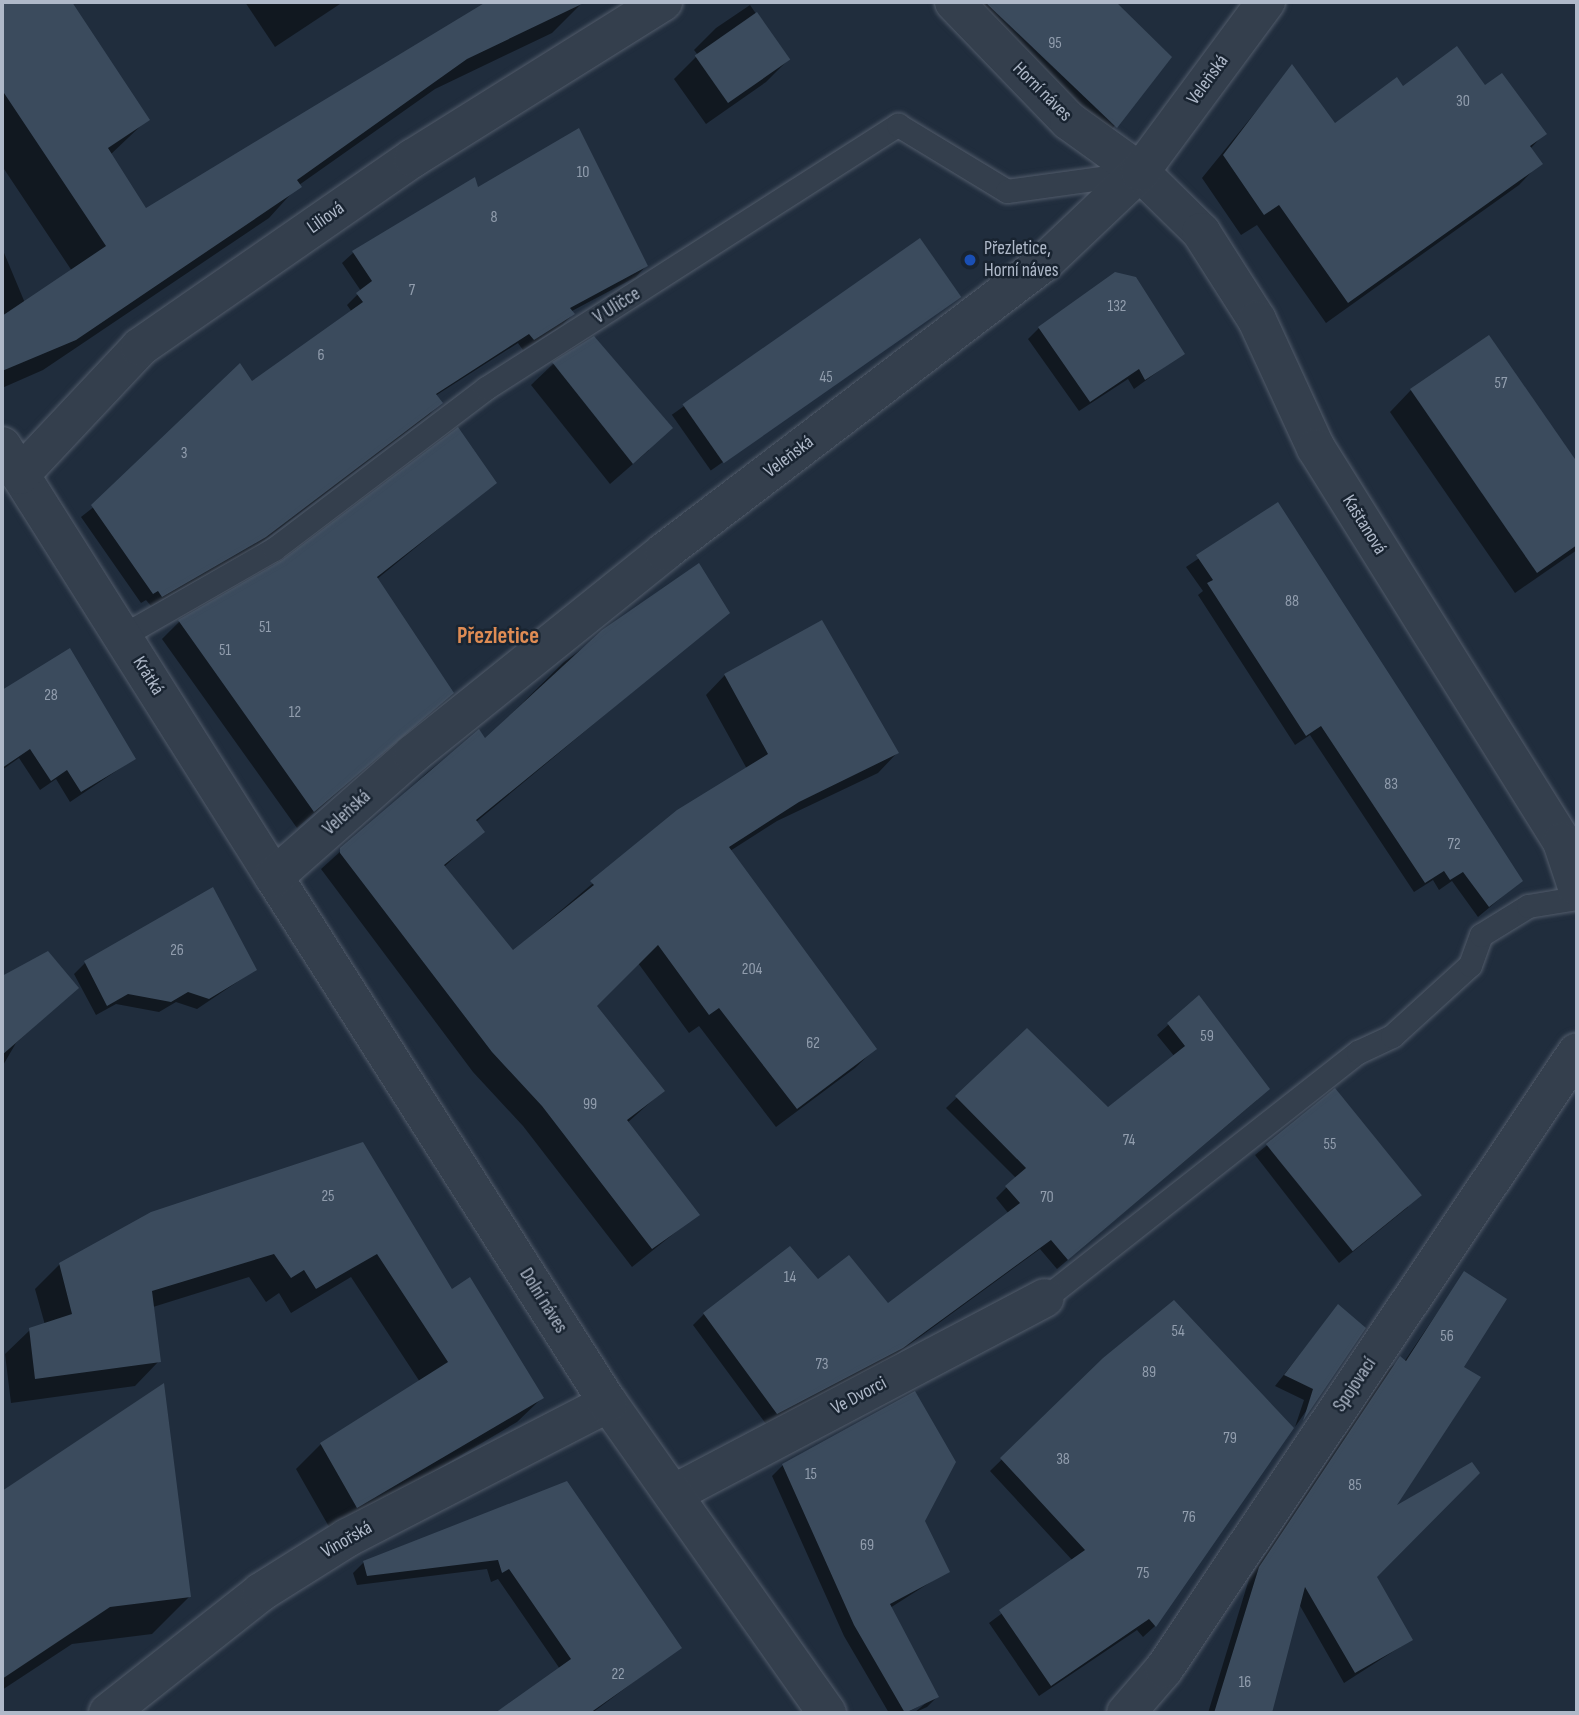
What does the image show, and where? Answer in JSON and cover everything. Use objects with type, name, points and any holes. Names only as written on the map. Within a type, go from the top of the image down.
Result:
[{"type":"street","name":"Liliová","points":[[11,461],[140,347],[412,158],[663,2]]},
{"type":"street","name":"Horní náves","points":[[954,2],[1069,121],[1140,172]]},
{"type":"street","name":"Veleňská","points":[[274,877],[413,754],[664,552],[1044,263],[1140,172],[1266,2]]},
{"type":"street","name":"Kaštanová","points":[[1140,172],[1201,232],[1257,320],[1316,448],[1562,842],[1577,887]]},
{"type":"street","name":"Krátká","points":[[11,461],[274,877]]},
{"type":"street","name":"Dolní náves","points":[[274,877],[608,1403],[827,1713]]},
{"type":"street","name":"Spojovací","points":[[1126,1713],[1164,1669],[1577,1052]]},
{"type":"street","name":"Ve Dvorci","points":[[673,1494],[1045,1298]]},
{"type":"street","name":"Vinořská","points":[[108,1713],[261,1592],[347,1538],[608,1403]]},
{"type":"lane","name":"V Uličce","points":[[122,636],[274,549],[486,388],[898,125],[1007,191],[1140,172]]},
{"type":"lane","points":[[1045,1298],[1358,1052],[1392,1036],[1470,965],[1481,935],[1528,906],[1577,898]]},
{"type":"building","points":[[2,2],[72,2],[150,120],[108,148],[146,208],[486,2],[586,2],[467,59],[297,180],[302,187],[76,340],[2,371],[2,316],[106,246],[2,90]]},
{"type":"building","points":[[985,2],[1116,2],[1172,57],[1117,128]]},
{"type":"building","points":[[757,12],[790,60],[728,103],[695,56]]},
{"type":"building","points":[[1457,46],[1485,85],[1502,73],[1547,134],[1530,146],[1543,164],[1348,303],[1279,205],[1264,215],[1223,155],[1292,64],[1335,123],[1397,77],[1403,86]]},
{"type":"building","points":[[579,128],[648,266],[570,308],[575,314],[534,340],[529,334],[436,394],[443,403],[266,537],[162,597],[158,591],[153,594],[91,505],[240,363],[252,381],[363,302],[356,293],[372,281],[352,251],[475,177],[478,187]]},
{"type":"building","points":[[920,238],[961,297],[724,463],[682,404]]},
{"type":"building","points":[[1115,272],[1136,277],[1185,354],[1145,380],[1139,369],[1090,402],[1038,327]]},
{"type":"building","points":[[1489,335],[1577,462],[1577,545],[1537,573],[1410,389]]},
{"type":"building","points":[[594,336],[673,428],[633,464],[552,362]]},
{"type":"building","points":[[458,427],[497,483],[377,577],[454,693],[314,812],[178,620],[282,560]]},
{"type":"building","points":[[1278,502],[1523,881],[1489,907],[1463,872],[1450,880],[1444,871],[1425,883],[1321,726],[1306,736],[1207,583],[1213,580],[1196,555]]},
{"type":"building","points":[[699,563],[730,613],[476,820],[485,832],[444,865],[513,950],[594,885],[590,881],[677,810],[768,754],[724,674],[822,620],[899,753],[799,802],[729,847],[877,1049],[797,1109],[719,1008],[709,1015],[658,945],[597,1006],[665,1091],[627,1120],[700,1215],[652,1249],[542,1106],[492,1052],[340,853],[340,848],[479,729],[485,738],[602,630]]},
{"type":"building","points":[[70,648],[136,759],[81,792],[67,770],[51,781],[30,749],[2,768],[2,690]]},
{"type":"building","points":[[213,887],[257,970],[209,999],[188,992],[171,1002],[128,994],[107,1006],[84,961]]},
{"type":"building","points":[[48,951],[79,988],[2,1055],[2,976]]},
{"type":"building","points":[[1199,995],[1270,1089],[1068,1260],[1051,1240],[903,1348],[777,1414],[703,1313],[790,1246],[818,1279],[849,1255],[888,1303],[1020,1203],[1005,1186],[1026,1168],[955,1096],[1027,1028],[1108,1107],[1185,1046],[1167,1023]]},
{"type":"building","points":[[1335,1088],[1422,1195],[1353,1251],[1266,1144]]},
{"type":"building","points":[[363,1142],[452,1289],[470,1277],[544,1398],[357,1508],[320,1443],[448,1362],[377,1254],[316,1289],[304,1270],[291,1278],[274,1254],[152,1291],[161,1362],[35,1379],[29,1328],[72,1314],[59,1263],[151,1212]]},
{"type":"building","points":[[1464,1271],[1507,1299],[1464,1367],[1481,1377],[1397,1505],[1472,1462],[1480,1473],[1377,1577],[1413,1640],[1355,1673],[1305,1587],[1272,1713],[1214,1713],[1259,1567],[1400,1356],[1406,1361]]},
{"type":"building","points":[[1174,1300],[1294,1428],[1156,1627],[1149,1619],[1051,1686],[999,1610],[1085,1550],[1000,1458],[1103,1358]]},
{"type":"building","points":[[1338,1304],[1366,1328],[1303,1421],[1313,1389],[1284,1375]]},
{"type":"building","points":[[164,1383],[191,1597],[110,1607],[2,1679],[2,1491]]},
{"type":"building","points":[[915,1391],[956,1462],[925,1521],[950,1572],[890,1604],[939,1697],[905,1713],[854,1625],[782,1464]]},
{"type":"building","points":[[567,1481],[682,1648],[590,1713],[495,1713],[571,1659],[509,1569],[502,1573],[498,1560],[367,1576],[363,1561]]},
{"type":"place","name":"Přezletice, Horní náves","points":[[970,260]]},
{"type":"district","name":"Přezletice","points":[[498,636]]}]
